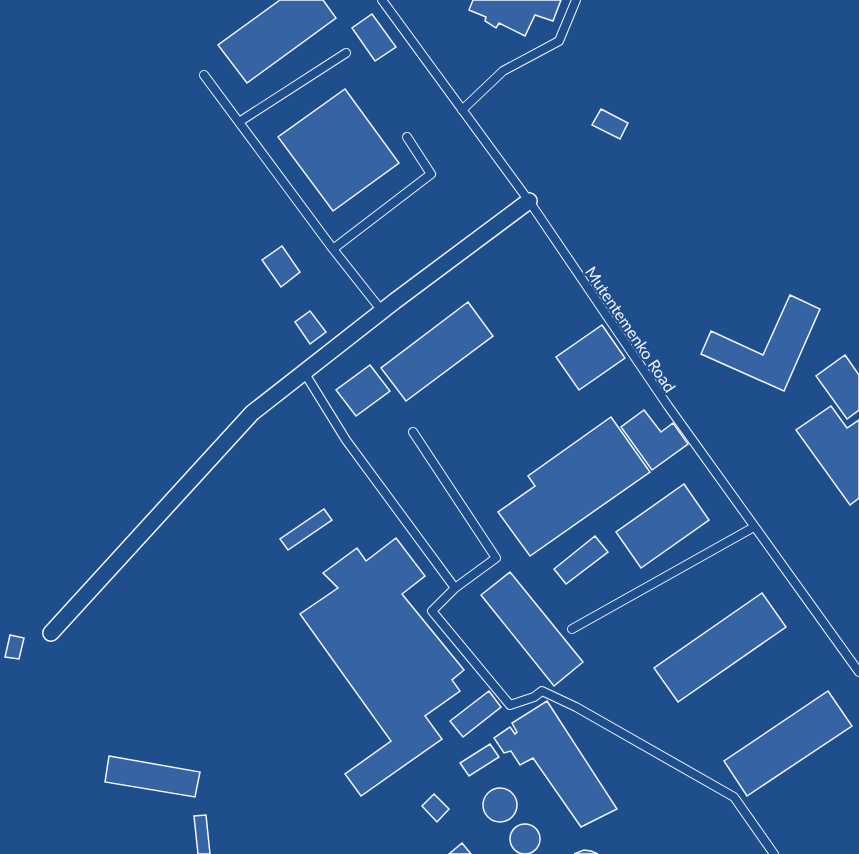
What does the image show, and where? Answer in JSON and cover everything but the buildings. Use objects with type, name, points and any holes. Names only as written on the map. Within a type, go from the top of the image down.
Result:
[{"type":"street","points":[[51,633],[252,413],[382,311],[529,201]]},
{"type":"lane","name":"Mutentemenko Road","points":[[382,0],[529,201],[668,406],[859,672]]},
{"type":"lane","points":[[462,110],[503,71],[559,41],[576,0]]},
{"type":"lane","points":[[239,122],[346,53]]},
{"type":"lane","points":[[204,75],[382,311]]},
{"type":"lane","points":[[333,249],[431,174],[407,137]]},
{"type":"lane","points":[[303,372],[346,440],[455,588]]},
{"type":"lane","points":[[412,432],[496,558],[455,588],[432,610],[510,705],[534,697],[542,691],[576,706],[734,797],[774,854]]},
{"type":"lane","points":[[573,629],[754,527]]}]
